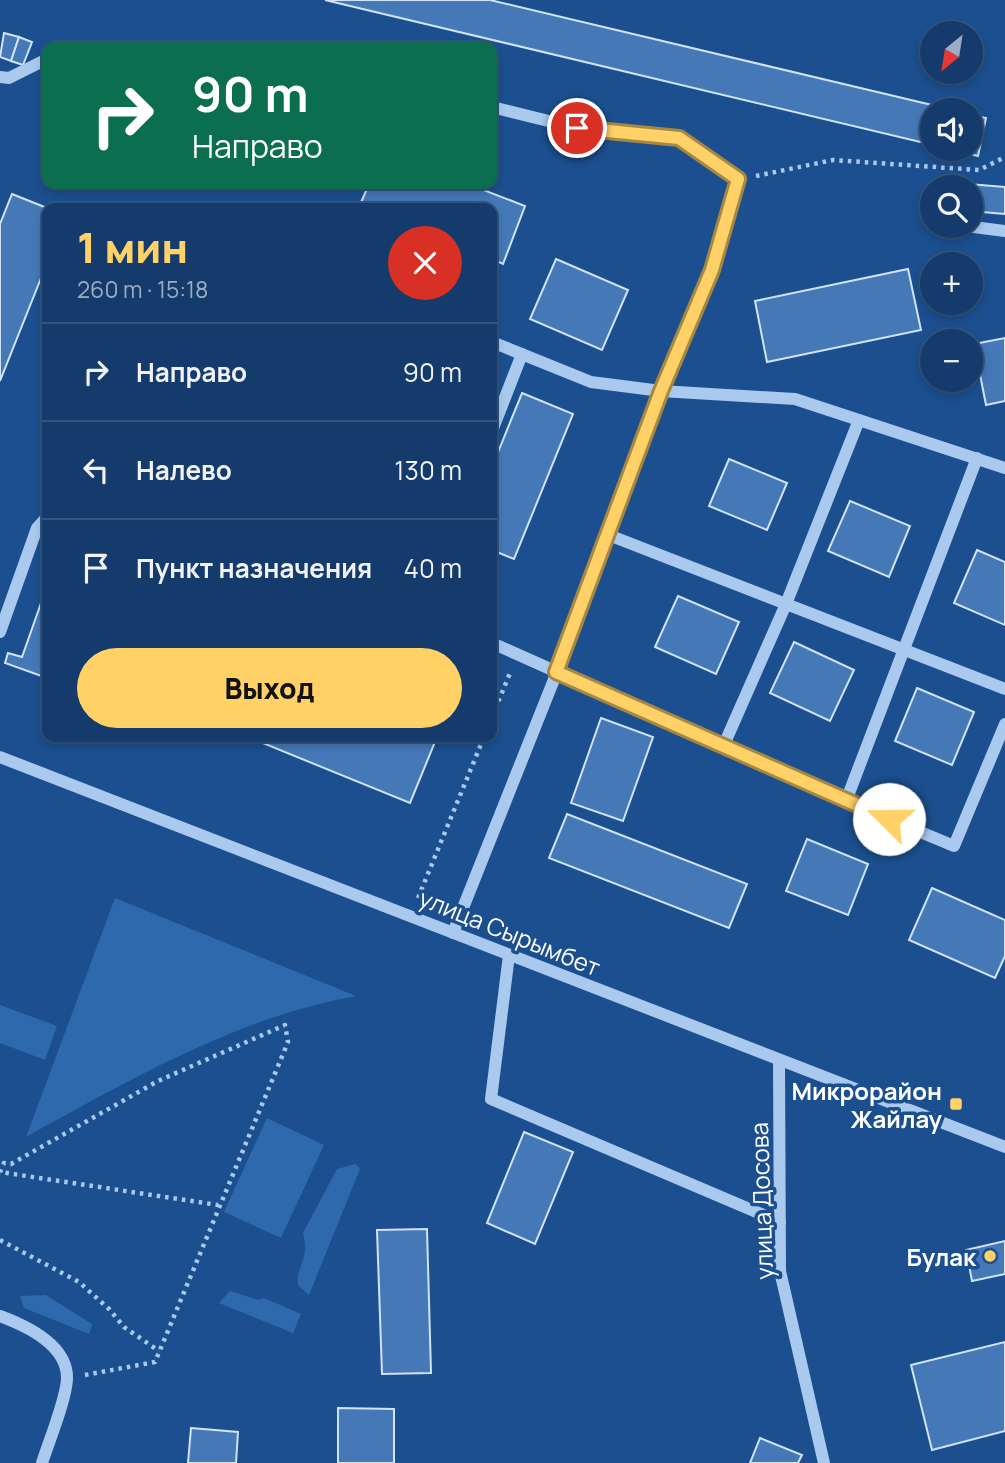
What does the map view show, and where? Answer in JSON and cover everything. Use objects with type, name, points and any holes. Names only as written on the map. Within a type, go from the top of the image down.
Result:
[{"type":"street","points":[[0,77],[9,78],[42,62]]},
{"type":"street","points":[[453,933],[556,672],[661,391],[712,270],[738,179],[679,138],[577,128],[497,108]]},
{"type":"street","points":[[983,228],[1005,231]]},
{"type":"street","points":[[497,344],[591,382],[661,391],[794,398],[1005,467]]},
{"type":"street","points":[[497,418],[522,354]]},
{"type":"street","points":[[723,747],[786,604],[859,420]]},
{"type":"street","points":[[846,802],[907,649],[977,458]]},
{"type":"street","points":[[0,632],[37,528],[42,522]]},
{"type":"street","points":[[606,534],[1005,689]]},
{"type":"street","points":[[497,645],[846,802],[954,846],[1005,724]]},
{"type":"street","name":"улица Сырымбет","points":[[0,757],[1005,1147]]},
{"type":"street","points":[[509,955],[491,1099],[780,1222]]},
{"type":"street","name":"улица Досова","points":[[779,1060],[780,1271],[824,1463]]},
{"type":"street","points":[[0,1316],[19,1323],[57,1348],[67,1378],[42,1463]]},
{"type":"path","points":[[738,179],[833,160],[979,170],[1005,157]]},
{"type":"path","points":[[497,704],[517,654]]},
{"type":"path","points":[[410,915],[482,742]]},
{"type":"path","points":[[67,1378],[155,1362],[288,1042],[285,1025],[158,1081],[11,1164],[4,1163],[0,1171],[218,1205]]},
{"type":"path","points":[[0,1240],[79,1282],[109,1309],[124,1327],[159,1351]]},
{"type":"shaded area","points":[[115,898],[356,996],[269,1019],[227,1035],[145,1073],[26,1137]]},
{"type":"shaded area","points":[[0,1005],[57,1026],[45,1060],[0,1043]]},
{"type":"shaded area","points":[[267,1118],[324,1145],[281,1238],[224,1212]]},
{"type":"shaded area","points":[[356,1164],[360,1169],[309,1295],[298,1285],[305,1250],[303,1233],[337,1169]]},
{"type":"shaded area","points":[[230,1291],[258,1300],[264,1298],[301,1314],[293,1333],[219,1303]]},
{"type":"shaded area","points":[[46,1295],[92,1324],[89,1334],[24,1308],[20,1296]]},
{"type":"building","points":[[325,0],[490,0],[920,102],[920,142]]},
{"type":"building","points":[[4,33],[19,37],[11,61],[0,57]]},
{"type":"building","points":[[19,37],[32,42],[23,65],[11,61]]},
{"type":"building","points":[[983,185],[1005,187],[1005,214],[983,212]]},
{"type":"building","points":[[367,189],[481,189],[525,206],[503,264],[497,261],[497,203],[361,203]]},
{"type":"building","points":[[12,194],[42,206],[42,276],[0,381],[0,224]]},
{"type":"building","points":[[556,259],[628,290],[602,350],[530,319]]},
{"type":"building","points":[[908,269],[921,329],[767,362],[755,301]]},
{"type":"building","points":[[1005,338],[1005,401],[986,405],[983,390],[983,342]]},
{"type":"building","points":[[522,393],[573,414],[514,559],[497,552],[497,455]]},
{"type":"building","points":[[729,459],[787,483],[767,530],[709,506]]},
{"type":"building","points":[[850,501],[910,526],[889,577],[828,551]]},
{"type":"building","points":[[977,550],[1005,562],[1005,625],[954,603]]},
{"type":"building","points":[[678,596],[739,622],[716,674],[655,647]]},
{"type":"building","points":[[42,600],[42,676],[5,663],[8,653],[22,657]]},
{"type":"building","points":[[794,642],[854,670],[830,721],[770,693]]},
{"type":"building","points":[[917,688],[974,712],[952,765],[895,741]]},
{"type":"building","points":[[601,718],[653,737],[623,821],[571,803]]},
{"type":"building","points":[[260,742],[435,742],[410,803]]},
{"type":"building","points":[[567,814],[747,884],[729,928],[549,858]]},
{"type":"building","points":[[807,839],[868,864],[848,915],[786,891]]},
{"type":"building","points":[[932,888],[1005,920],[1005,956],[995,978],[909,940]]},
{"type":"building","points":[[524,1132],[573,1152],[535,1244],[487,1223]]},
{"type":"building","points":[[427,1229],[431,1373],[382,1374],[377,1230]]},
{"type":"building","points":[[1005,1241],[1005,1274],[972,1281],[966,1250]]},
{"type":"building","points":[[1005,1342],[1005,1431],[932,1450],[911,1365]]},
{"type":"building","points":[[338,1408],[394,1409],[394,1463],[338,1463]]},
{"type":"building","points":[[191,1428],[238,1432],[236,1463],[188,1463]]},
{"type":"building","points":[[760,1438],[802,1455],[798,1463],[750,1463]]},
{"type":"place","name":"Микрорайон Жайлау","points":[[956,1104]]},
{"type":"place","name":"Булак","points":[[990,1256]]},
{"type":"route","points":[[577,128],[679,138],[738,179],[712,270],[661,391],[556,672],[889,819]]}]
